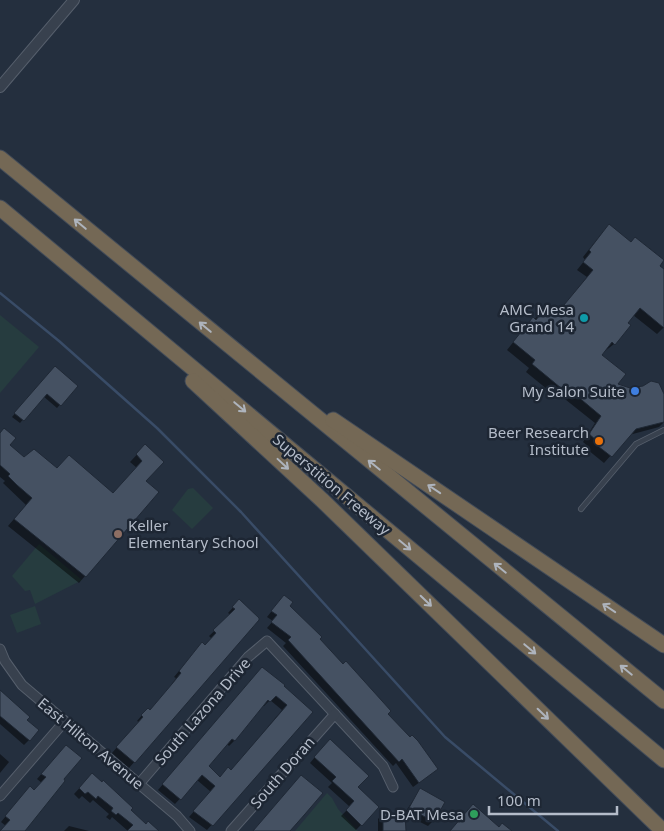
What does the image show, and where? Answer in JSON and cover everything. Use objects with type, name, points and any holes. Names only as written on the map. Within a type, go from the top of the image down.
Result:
[{"type":"highway","points":[[0,158],[664,701]]},
{"type":"highway","name":"Superstition Freeway","points":[[0,208],[664,760]]},
{"type":"highway","points":[[55,253],[322,500],[663,831]]},
{"type":"highway","points":[[243,358],[664,645]]},
{"type":"street","points":[[0,87],[74,0]]},
{"type":"street","name":"South Lazona Drive","points":[[139,784],[248,656],[267,641],[335,714]]},
{"type":"street","name":"East Hilton Avenue","points":[[0,649],[5,661],[22,685],[139,784],[190,831]]},
{"type":"street","points":[[335,714],[382,766],[392,787]]},
{"type":"street","name":"South Doran","points":[[230,831],[335,714]]},
{"type":"street","points":[[0,796],[64,722]]},
{"type":"lane","points":[[581,509],[636,444],[664,430]]},
{"type":"green space","points":[[0,315],[39,347],[0,393]]},
{"type":"green space","points":[[193,488],[213,508],[192,529],[172,510],[188,489]]},
{"type":"green space","points":[[39,544],[82,580],[35,604],[30,590],[25,591],[12,576]]},
{"type":"green space","points":[[35,606],[41,624],[17,633],[10,615]]},
{"type":"green space","points":[[327,793],[338,809],[358,831],[295,831]]},
{"type":"building","name":"AMC Mesa Grand 14","points":[[609,224],[631,242],[635,237],[664,260],[660,266],[664,269],[664,328],[640,308],[628,323],[631,325],[615,345],[612,342],[602,355],[626,374],[618,384],[630,388],[643,386],[651,381],[659,383],[664,394],[664,422],[636,429],[612,457],[594,443],[596,440],[589,434],[601,416],[564,385],[561,388],[532,364],[535,360],[513,342],[533,317],[536,320],[544,309],[554,317],[593,270],[583,262],[591,252],[589,250]]},
{"type":"building","points":[[55,366],[78,386],[61,406],[47,394],[24,421],[14,413]]},
{"type":"building","points":[[4,428],[16,438],[10,445],[24,457],[34,449],[57,468],[69,455],[113,493],[142,461],[136,454],[145,444],[164,462],[146,481],[159,492],[86,577],[14,519],[32,498],[8,476],[10,474],[0,465],[0,433]]},
{"type":"building","points":[[284,595],[293,602],[290,606],[322,637],[320,639],[343,664],[346,661],[391,711],[388,714],[410,737],[412,735],[418,741],[438,769],[419,783],[402,759],[399,762],[288,640],[291,637],[271,622],[277,615],[271,611]]},
{"type":"building","points":[[239,599],[259,620],[135,763],[116,747],[143,717],[141,715],[148,708],[150,710],[172,684],[181,673],[179,671],[202,642],[205,645],[216,633],[213,630],[235,609],[232,607]]},
{"type":"building","points":[[262,667],[285,685],[313,712],[213,826],[193,811],[215,786],[202,775],[181,800],[162,784]],"holes":[[[276,696],[287,705],[231,770],[228,767],[220,777],[209,766],[232,739],[235,741],[268,700],[270,702]]]},
{"type":"building","points":[[0,690],[30,717],[27,720],[39,730],[30,741],[0,716]]},
{"type":"building","points":[[330,739],[369,776],[358,787],[379,807],[362,826],[346,810],[354,801],[332,781],[336,777],[314,757]]},
{"type":"building","points":[[66,745],[82,758],[64,779],[65,781],[25,831],[0,831],[10,820],[5,816],[30,786],[34,790],[46,777],[41,774]]},
{"type":"building","points":[[92,773],[102,782],[103,780],[133,808],[131,810],[146,824],[148,821],[159,831],[127,831],[133,825],[118,813],[116,815],[111,811],[113,808],[98,796],[96,799],[88,792],[85,794],[79,788]]},
{"type":"building","points":[[301,775],[323,793],[290,831],[253,831]]},
{"type":"building","points":[[420,788],[445,802],[434,822],[409,808]]},
{"type":"building","name":"D-BAT Mesa","points":[[473,804],[499,827],[502,823],[512,831],[450,831]]},
{"type":"building","points":[[383,813],[405,813],[406,831],[383,831]]},
{"type":"waterway","points":[[0,293],[59,341],[157,428],[241,512],[445,737],[558,831]]},
{"type":"place","name":"AMC Mesa Grand 14","points":[[584,318]]},
{"type":"place","name":"My Salon Suite","points":[[635,391]]},
{"type":"place","name":"Beer Research Institute","points":[[599,441]]},
{"type":"place","name":"Keller Elementary School","points":[[118,534]]},
{"type":"place","name":"D-BAT Mesa","points":[[474,814]]}]
